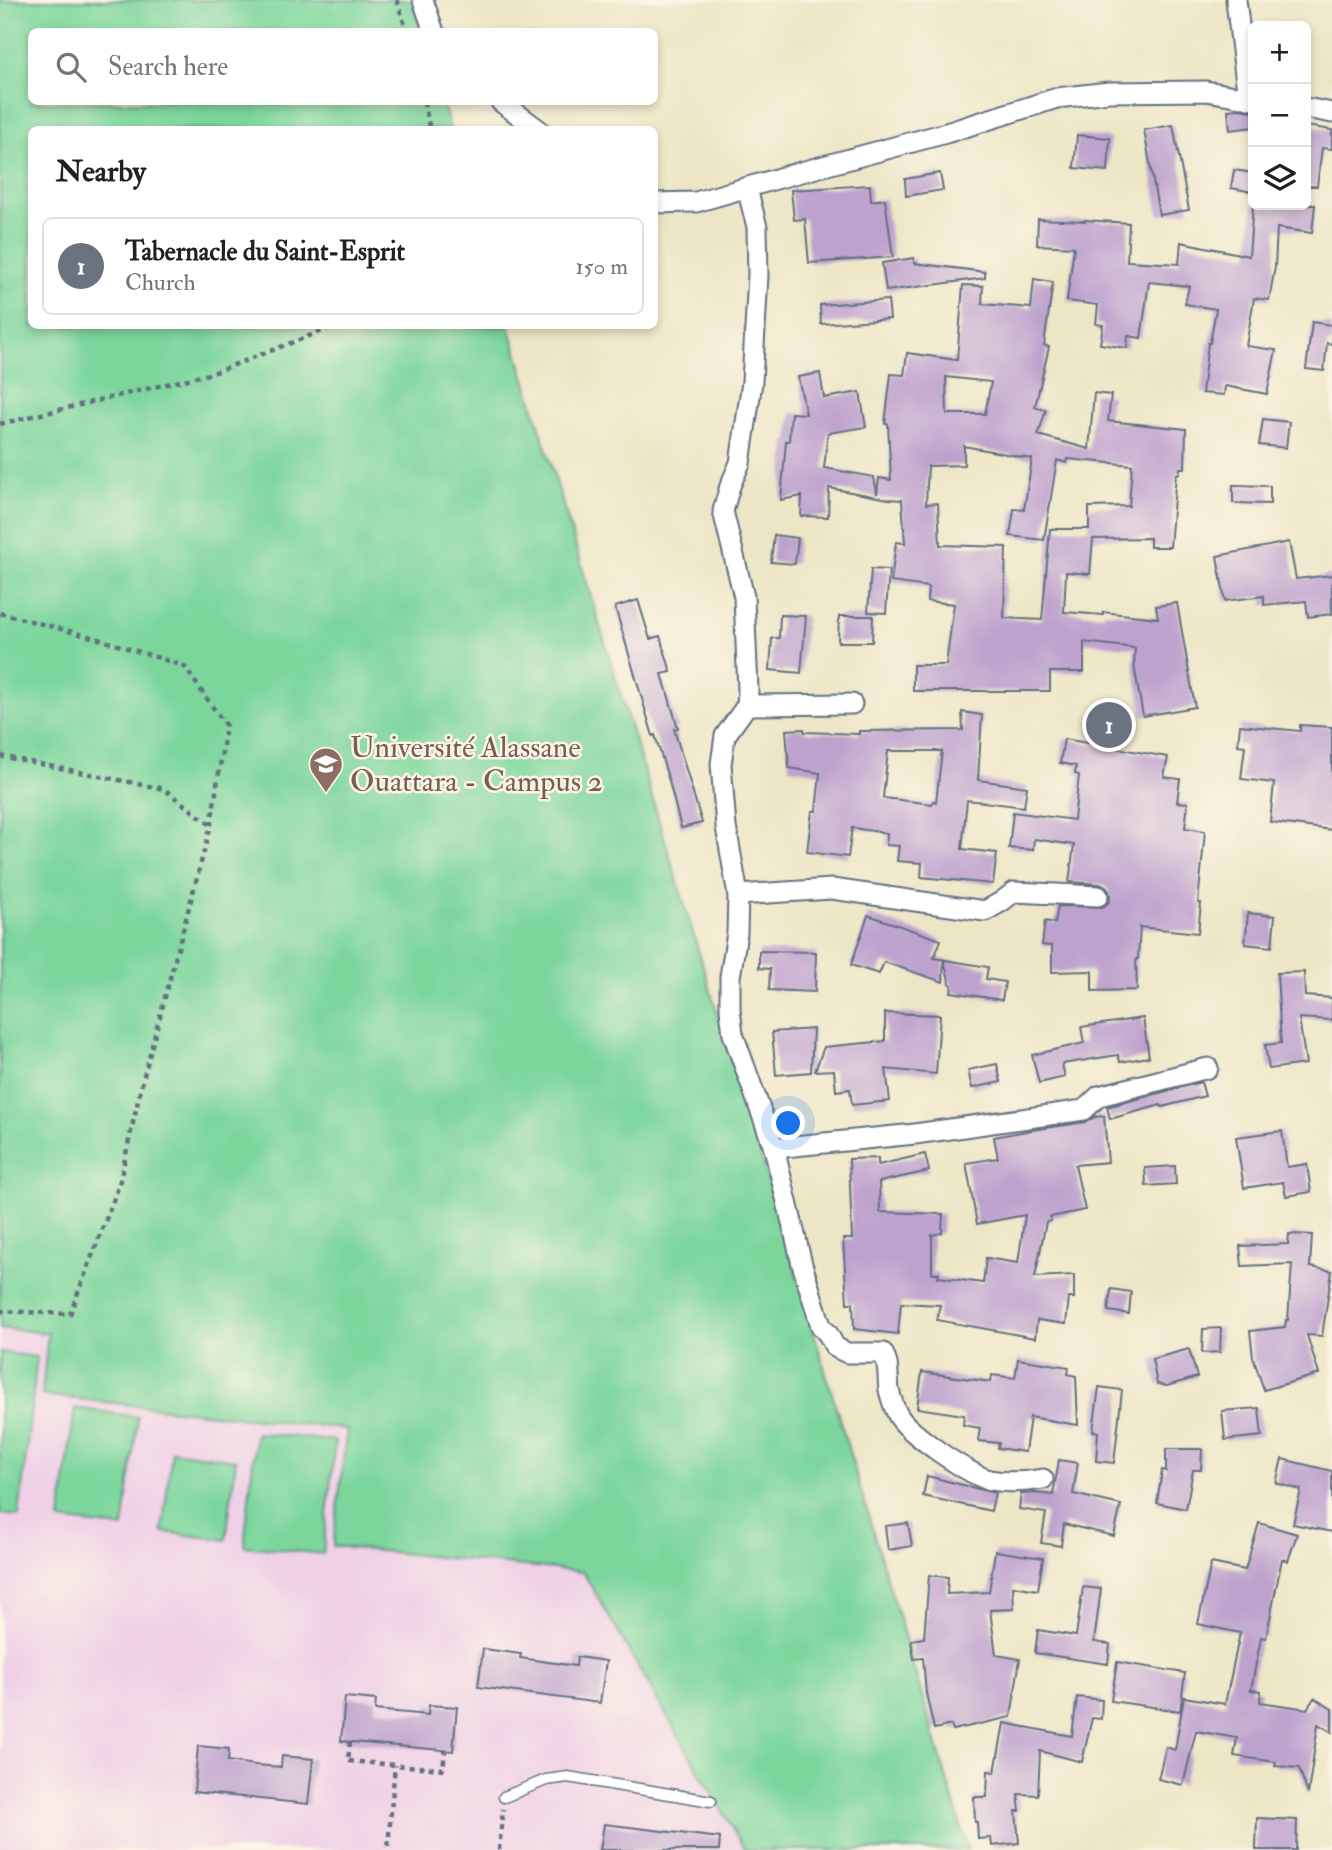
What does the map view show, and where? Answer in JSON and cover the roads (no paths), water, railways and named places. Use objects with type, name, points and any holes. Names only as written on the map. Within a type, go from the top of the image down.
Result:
[{"type":"street","points":[[423,0],[433,28]]},
{"type":"street","points":[[1236,0],[1249,84]]},
{"type":"street","points":[[658,203],[696,202],[946,133],[1057,98],[1110,92],[1206,91],[1248,98]]},
{"type":"street","points":[[505,105],[533,126]]},
{"type":"street","points":[[1311,109],[1332,113]]},
{"type":"street","points":[[747,188],[757,227],[758,275],[752,382],[740,463],[723,511],[744,597],[748,690],[747,705],[726,736],[721,764],[726,827],[738,895],[737,933],[730,977],[733,1034],[774,1148],[802,1264],[821,1326],[835,1347],[847,1353],[883,1353],[888,1361],[889,1389],[899,1418],[920,1438],[953,1461],[988,1480],[1025,1482],[1044,1479]]},
{"type":"street","points":[[747,705],[852,704]]},
{"type":"street","points":[[738,895],[832,889],[985,911],[1014,892],[1098,896]]},
{"type":"street","points":[[774,1148],[915,1134],[1084,1110],[1099,1097],[1209,1068]]},
{"type":"lane","points":[[504,1797],[547,1780],[568,1777],[711,1801]]},
{"type":"place","name":"Tabernacle du Saint-Esprit","points":[[1109,725]]},
{"type":"place","name":"Université Alassane Ouattara - Campus 2","points":[[326,794]]}]
